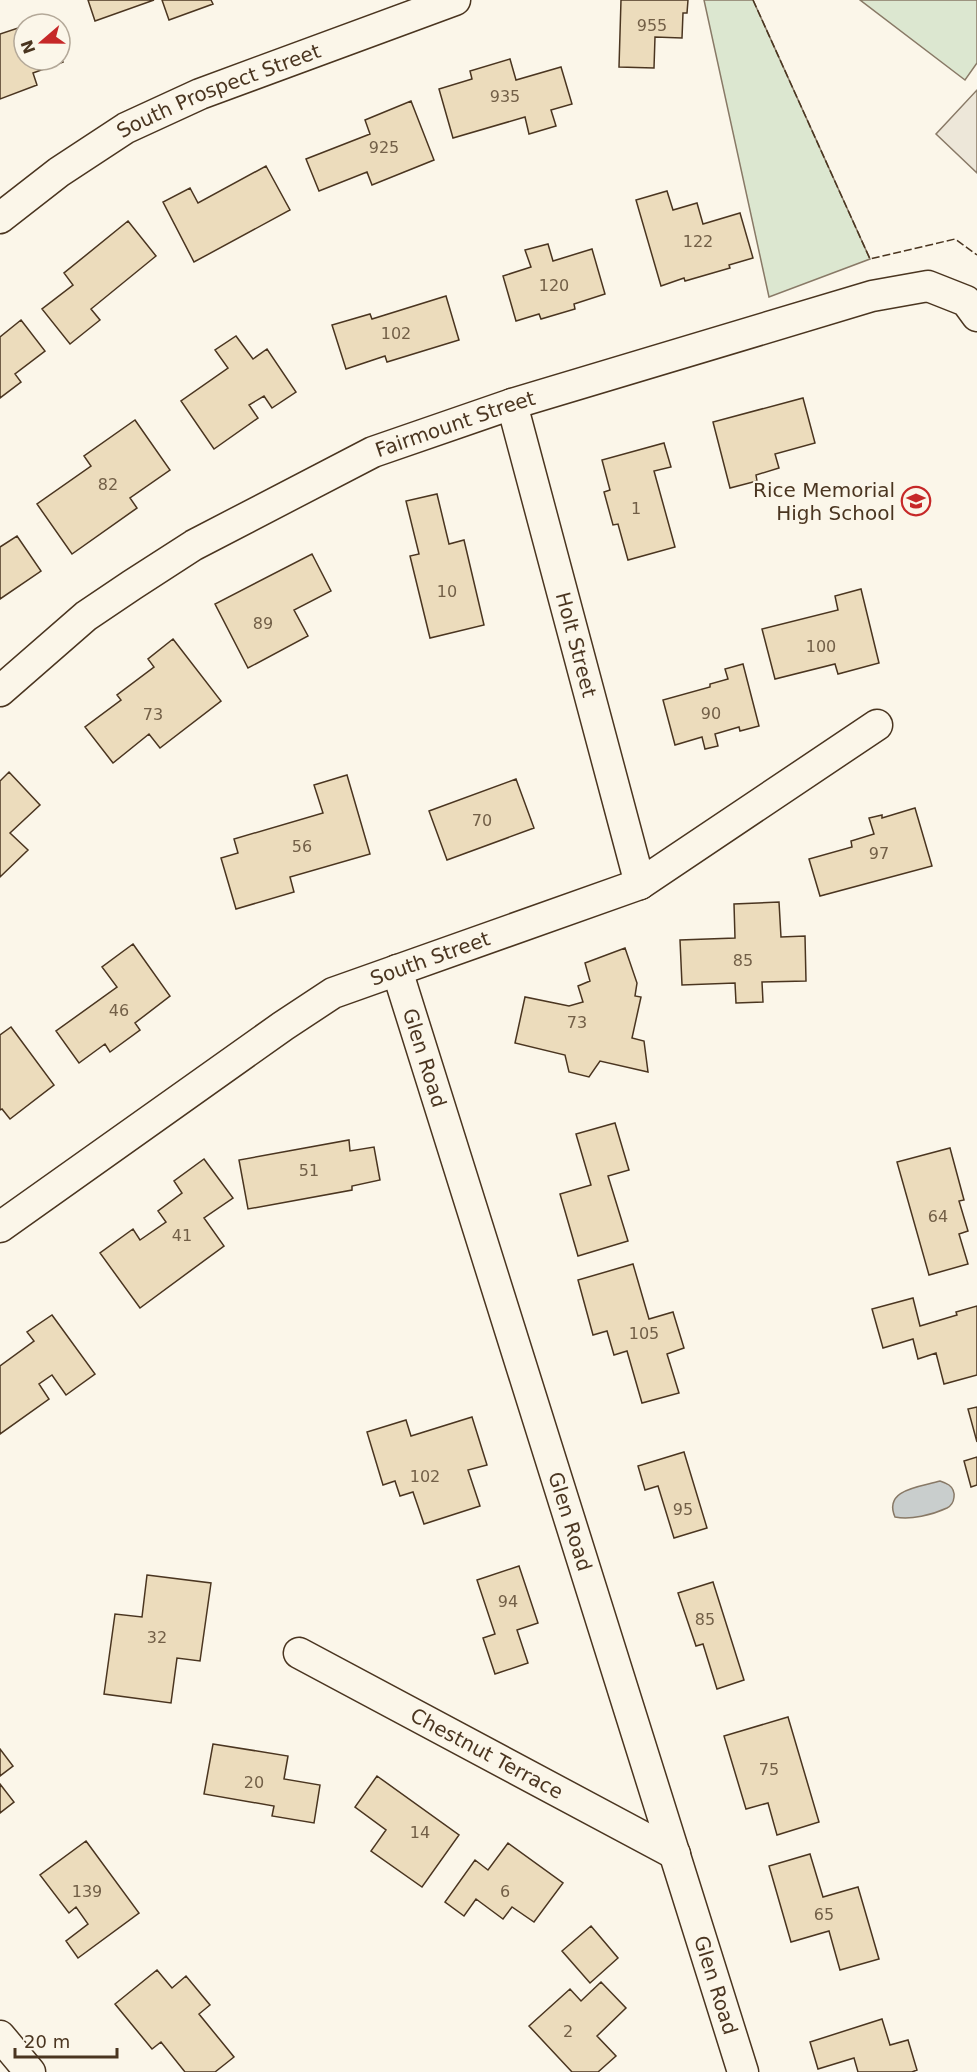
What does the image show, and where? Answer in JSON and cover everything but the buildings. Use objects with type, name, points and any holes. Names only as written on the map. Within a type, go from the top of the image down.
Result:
[{"type":"street","name":"South Prospect Street","points":[[0,218],[59,172],[126,128],[200,94],[455,0]]},
{"type":"street","name":"Fairmount Street","points":[[0,691],[86,616],[194,545],[374,452],[512,404],[872,296],[928,285],[972,308]]},
{"type":"street","name":"Holt Street","points":[[512,404],[640,884]]},
{"type":"street","name":"South Street","points":[[0,1227],[333,993],[640,884],[877,725]]},
{"type":"street","name":"Glen Road","points":[[397,970],[743,2072]]},
{"type":"street","name":"Chestnut Terrace","points":[[299,1653],[675,1854]]},
{"type":"street","points":[[0,2036],[30,2072]]},
{"type":"green space","points":[[704,0],[753,0],[870,259],[769,297]]},
{"type":"green space","points":[[860,0],[977,0],[977,63],[965,80]]},
{"type":"shaded area","points":[[977,90],[977,173],[936,134]]},
{"type":"shaded area","points":[[940,1481],[952,1488],[954,1497],[950,1506],[921,1516],[895,1517],[894,1500],[899,1495]]},
{"type":"fence","points":[[753,0],[870,259],[955,239],[977,255]]},
{"type":"place","name":"Rice Memorial High School","points":[[916,501]]}]
